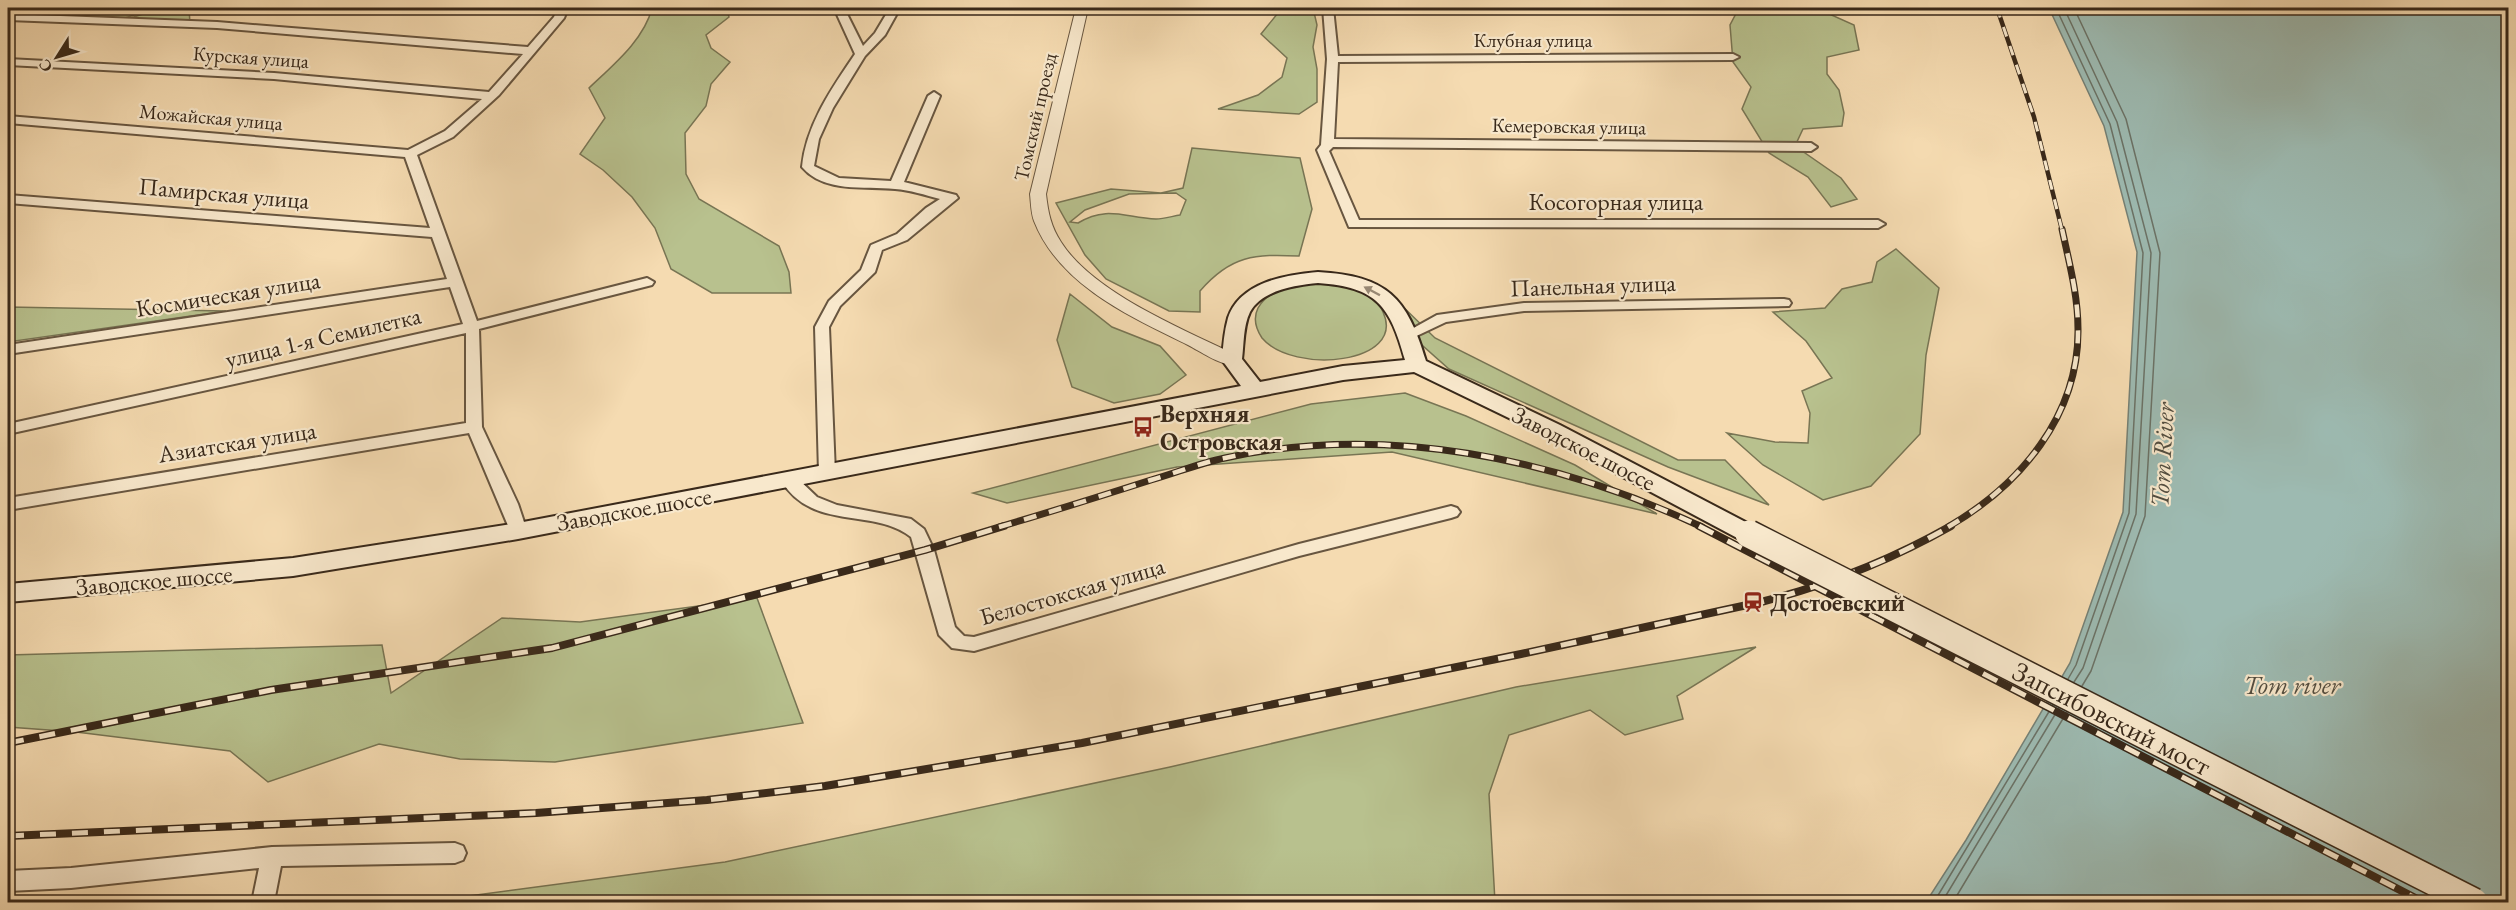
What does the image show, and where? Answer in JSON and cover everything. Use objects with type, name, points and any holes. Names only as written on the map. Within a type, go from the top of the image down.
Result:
[{"type":"main road","points":[[1255,390],[1232,360],[1236,325],[1244,306],[1265,291],[1289,281],[1315,276],[1344,279],[1375,291],[1393,305],[1408,335],[1417,364]]},
{"type":"main road","name":"Заводское шоссе","points":[[8,593],[293,567],[518,531],[1343,373],[1417,364],[1461,388],[1552,430],[1749,534]]},
{"type":"main road","name":"Запсибовский мост","points":[[1749,534],[2474,903]]},
{"type":"street","points":[[518,531],[509,504],[474,427],[473,332],[410,154],[448,134],[491,96],[559,18],[563,8]]},
{"type":"street","points":[[839,8],[861,54]]},
{"type":"street","points":[[827,473],[822,327],[834,304],[868,272],[876,248],[902,237],[931,211],[951,198],[896,185],[832,182],[817,176],[808,167],[808,156],[835,92],[861,54],[880,35],[895,8]]},
{"type":"street","name":"Томский проезд","points":[[1082,8],[1038,194],[1041,221],[1064,259],[1103,292],[1232,360]]},
{"type":"street","points":[[1328,8],[1333,59],[1328,144]]},
{"type":"street","points":[[8,17],[217,25],[532,51]]},
{"type":"street","name":"Клубная улица","points":[[1333,59],[1733,57]]},
{"type":"street","name":"Курская улица","points":[[8,62],[274,76],[491,96]]},
{"type":"street","points":[[896,185],[934,96]]},
{"type":"street","name":"Можайская улица","points":[[8,119],[410,154]]},
{"type":"street","name":"Кемеровская улица","points":[[1328,144],[1811,147]]},
{"type":"street","name":"Косогорная улица","points":[[1328,144],[1323,150],[1354,224],[1878,224]]},
{"type":"street","name":"Памирская улица","points":[[8,199],[437,233]]},
{"type":"street","name":"Космическая улица","points":[[8,350],[455,282]]},
{"type":"street","name":"улица 1-я Семилетка","points":[[8,429],[471,327],[647,282]]},
{"type":"street","name":"Панельная улица","points":[[1408,335],[1442,318],[1524,308],[1784,303]]},
{"type":"street","name":"Азиатская улица","points":[[8,504],[474,427]]},
{"type":"street","name":"Белостокская улица","points":[[789,480],[811,501],[834,510],[905,523],[918,533],[925,550],[946,630],[959,643],[974,644],[1299,550],[1451,512]]},
{"type":"street","points":[[8,882],[71,878],[272,856],[455,853]]},
{"type":"street","points":[[263,903],[272,856]]},
{"type":"green space","points":[[27,8],[155,8],[116,21],[9,20]]},
{"type":"green space","points":[[162,8],[189,8],[190,24],[121,21]]},
{"type":"green space","points":[[652,8],[726,8],[729,17],[706,35],[711,48],[730,62],[711,84],[706,106],[685,133],[686,174],[699,199],[779,246],[789,272],[791,293],[712,293],[671,269],[655,228],[632,197],[603,170],[580,154],[605,118],[589,88],[635,41],[648,20]]},
{"type":"green space","points":[[1282,8],[1313,8],[1317,25],[1313,47],[1317,69],[1317,102],[1299,114],[1218,109],[1258,95],[1282,77],[1287,58],[1261,34]]},
{"type":"green space","points":[[1739,8],[1816,8],[1854,25],[1859,50],[1827,57],[1827,74],[1839,90],[1844,113],[1842,126],[1803,129],[1795,146],[1841,178],[1857,199],[1831,207],[1808,177],[1769,153],[1742,109],[1751,87],[1733,62],[1730,25]]},
{"type":"green space","points":[[1192,148],[1300,158],[1312,209],[1299,256],[1257,257],[1233,264],[1211,279],[1200,291],[1200,312],[1169,311],[1106,279],[1085,255],[1056,203],[1111,189],[1161,193],[1183,188]],"holes":[[[1176,193],[1186,200],[1180,215],[1165,218],[1108,214],[1098,215],[1078,223],[1070,222],[1085,210],[1129,194]]]},
{"type":"green space","points":[[1896,249],[1939,288],[1926,355],[1920,434],[1871,486],[1823,500],[1763,465],[1727,433],[1775,442],[1808,443],[1810,413],[1802,391],[1832,378],[1806,341],[1773,312],[1825,308],[1842,289],[1872,282],[1877,262]]},
{"type":"green space","points":[[1319,283],[1356,290],[1372,298],[1378,304],[1383,312],[1386,330],[1379,343],[1363,353],[1320,360],[1297,357],[1277,350],[1262,338],[1255,320],[1256,312],[1263,301],[1285,288]]},
{"type":"green space","points":[[1070,294],[1112,327],[1160,346],[1186,375],[1160,394],[1114,403],[1072,387],[1057,340]]},
{"type":"green space","points":[[1394,298],[1435,338],[1678,460],[1725,460],[1769,505],[1668,467],[1449,369],[1405,330]]},
{"type":"green space","points":[[8,307],[226,311],[8,342]]},
{"type":"green space","points":[[1405,393],[1466,416],[1575,465],[1657,514],[1392,452],[1177,467],[1007,503],[973,493],[1311,404]]},
{"type":"green space","points":[[757,598],[803,723],[555,762],[460,759],[379,744],[268,782],[230,751],[76,732],[8,727],[8,655],[382,645],[391,693],[502,618],[580,622]]},
{"type":"green space","points":[[1756,647],[1677,696],[1683,719],[1625,735],[1590,710],[1509,735],[1489,794],[1495,902],[424,902],[725,862],[1170,767],[1516,687]]},
{"type":"water","name":"Tom river","points":[[2049,8],[2508,8],[2508,902],[1926,902],[1966,840],[2070,663],[2123,512],[2137,252],[2104,126]]},
{"type":"railway","points":[[1997,8],[2034,117],[2062,230]]},
{"type":"railway","points":[[1948,527],[1999,491],[2021,469],[2040,445],[2056,419],[2068,391],[2076,361],[2078,316],[2062,229]]},
{"type":"railway","points":[[999,527],[1216,460],[1286,448],[1347,444],[1408,446],[1469,454],[1529,466],[1588,482],[1702,527]]},
{"type":"railway","points":[[8,743],[271,690],[552,648],[925,550],[1004,526]]},
{"type":"railway","points":[[1699,526],[1815,586]]},
{"type":"railway","points":[[1815,586],[1905,550],[1951,526]]},
{"type":"railway","points":[[8,836],[536,813],[707,800],[825,786],[1082,743],[1521,654],[1761,602],[1815,586]]},
{"type":"railway","points":[[1815,586],[2423,902]]},
{"type":"place","name":"Верхняя Островская","points":[[1143,427]]},
{"type":"place","name":"Достоевский","points":[[1753,602]]},
{"type":"water label","name":"Tom River","points":[[2162,455]]}]
